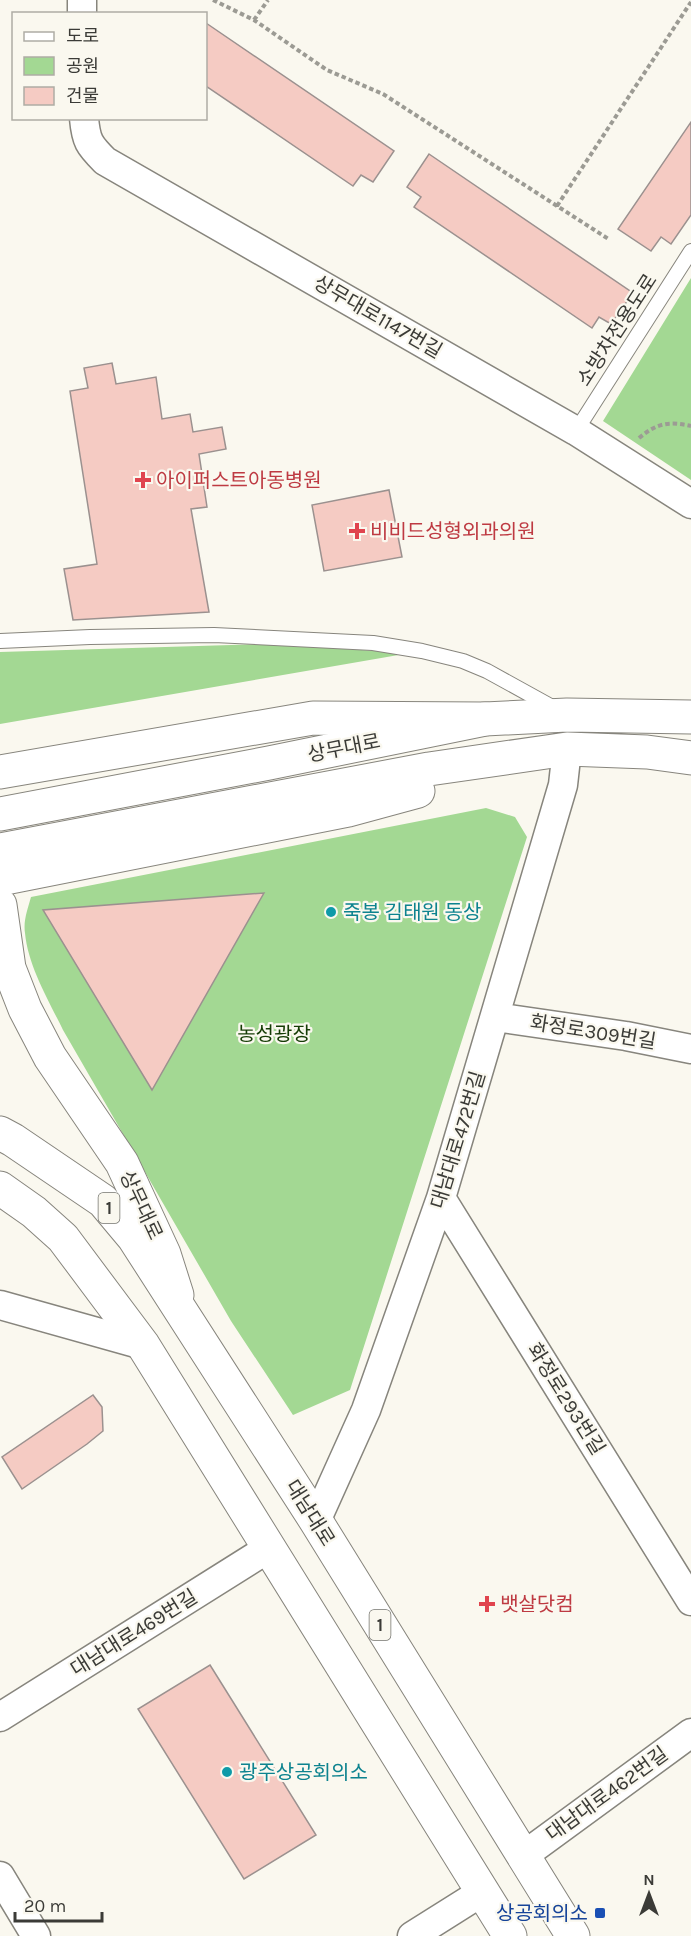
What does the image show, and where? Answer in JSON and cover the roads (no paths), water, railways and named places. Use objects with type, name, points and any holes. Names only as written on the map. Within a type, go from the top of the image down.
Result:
[{"type":"street","name":"상무대로1147번길","points":[[84,120],[90,145],[105,161],[576,431],[691,504]]},
{"type":"street","name":"상무대로","points":[[0,814],[485,719],[567,715],[691,717]]},
{"type":"street","points":[[0,772],[313,717],[485,719]]},
{"type":"street","name":"상무대로","points":[[0,879],[348,810],[567,749]]},
{"type":"street","name":"상무대로","points":[[0,850],[429,769],[567,749],[647,752],[691,758]]},
{"type":"street","name":"대남대로472번길","points":[[316,1521],[366,1410],[441,1198],[563,785],[567,749]]},
{"type":"street","name":"상무대로","points":[[0,905],[9,968],[25,1009],[50,1057],[122,1163],[164,1254],[184,1316]]},
{"type":"street","name":"화정로309번길","points":[[495,1017],[626,1036],[691,1049]]},
{"type":"street","name":"대남대로","points":[[0,1133],[103,1201],[134,1238],[316,1521],[573,1936]]},
{"type":"street","points":[[0,1188],[34,1212],[63,1238],[142,1345],[510,1936]]},
{"type":"street","name":"화정로293번길","points":[[441,1198],[691,1601]]},
{"type":"street","points":[[0,1305],[142,1345]]},
{"type":"street","name":"대남대로469번길","points":[[0,1717],[269,1548]]},
{"type":"street","name":"대남대로462번길","points":[[523,1856],[691,1733]]},
{"type":"street","points":[[0,1876],[36,1936]]},
{"type":"street","points":[[412,1936],[482,1892]]},
{"type":"lane","name":"소방차전용도로","points":[[576,431],[691,251]]},
{"type":"lane","points":[[0,641],[214,635],[373,643],[463,661],[487,671],[567,715]]},
{"type":"place","name":"아이퍼스트아동병원","points":[[143,480]]},
{"type":"place","name":"비비드성형외과의원","points":[[357,531]]},
{"type":"place","name":"죽봉 김태원 동상","points":[[331,912]]},
{"type":"place","name":"뱃살닷컴","points":[[487,1604]]},
{"type":"place","name":"광주상공회의소","points":[[227,1772]]},
{"type":"place","name":"상공회의소","points":[[600,1913]]},
{"type":"park label","name":"농성광장","points":[[274,1034]]}]
